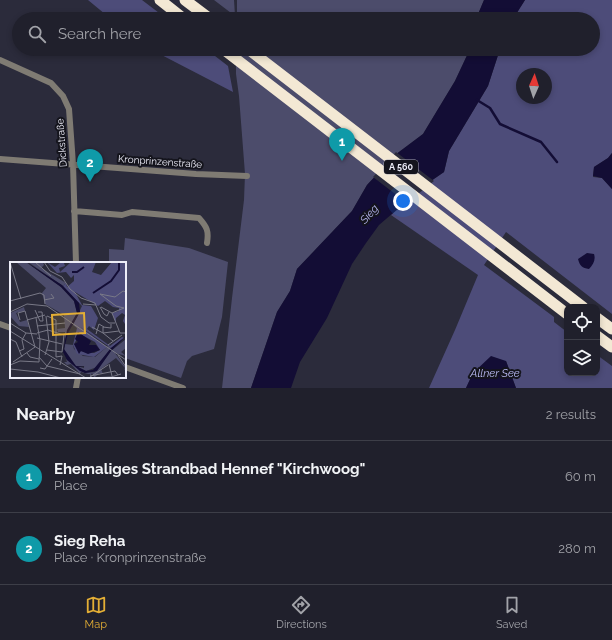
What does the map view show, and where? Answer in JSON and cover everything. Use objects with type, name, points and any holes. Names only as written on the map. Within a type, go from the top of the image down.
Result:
[{"type":"highway","points":[[160,0],[175,12]]},
{"type":"highway","points":[[185,0],[201,12]]},
{"type":"highway","name":"A 560","points":[[233,56],[564,312]]},
{"type":"highway","name":"A 560","points":[[257,56],[579,304]]},
{"type":"highway","points":[[600,320],[612,330]]},
{"type":"highway","points":[[600,338],[612,347]]},
{"type":"street","name":"Dickstraße","points":[[0,60],[51,83],[63,96],[69,109],[73,164],[76,262]]},
{"type":"street","name":"Kronprinzenstraße","points":[[0,159],[196,174],[247,176]]},
{"type":"street","points":[[74,211],[122,215],[132,212],[199,218],[206,226],[208,236],[207,243]]},
{"type":"street","points":[[0,324],[10,328]]},
{"type":"street","points":[[126,367],[183,388]]},
{"type":"street","points":[[76,388],[78,378]]},
{"type":"shaded area","points":[[88,0],[142,0],[158,12],[103,12]]},
{"type":"shaded area","points":[[214,0],[234,0],[235,12],[230,12]]},
{"type":"shaded area","points":[[237,0],[484,0],[479,12],[237,12]]},
{"type":"shaded area","points":[[525,0],[612,0],[612,153],[608,158],[594,167],[593,177],[602,178],[612,189],[612,314],[506,232],[484,265],[554,317],[554,322],[564,330],[564,376],[600,376],[600,357],[612,366],[612,388],[516,388],[506,361],[473,373],[466,388],[429,388],[478,275],[391,215],[428,183],[444,172],[449,151],[488,86],[498,56],[600,56],[600,12],[517,12]]},
{"type":"shaded area","points":[[164,56],[215,56],[228,66],[233,92]]},
{"type":"shaded area","points":[[236,56],[467,56],[455,81],[423,134],[395,155],[367,185],[352,211],[297,269],[290,291],[277,312],[251,388],[222,388],[244,200],[245,174],[236,74]]},
{"type":"shaded area","points":[[125,238],[189,248],[228,262],[222,317],[214,349],[192,356],[187,361],[181,378],[126,358],[126,262],[109,262],[109,249],[124,250]]},
{"type":"water","points":[[484,0],[525,0],[517,12],[479,12]]},
{"type":"water","name":"Sieg","points":[[467,56],[498,56],[488,86],[449,151],[444,172],[428,183],[379,225],[366,243],[352,264],[327,318],[300,362],[291,388],[251,388],[277,312],[290,291],[297,269],[352,211],[367,185],[395,155],[423,134],[455,81]]},
{"type":"water","points":[[612,153],[612,189],[602,178],[593,176],[594,167],[608,158]]},
{"type":"water","points":[[587,253],[594,254],[595,256],[594,262],[589,269],[582,266],[578,259]]},
{"type":"water","name":"Allner See","points":[[491,356],[506,361],[516,388],[466,388],[473,373]]},
{"type":"pier","points":[[396,152],[434,181],[407,203],[373,177]]},
{"type":"waterway","points":[[477,100],[490,108],[500,124],[541,142],[557,162]]},
{"type":"place","name":"Ehemaliges Strandbad Hennef \"Kirchwoog\"","points":[[342,161]]},
{"type":"place","name":"Sieg Reha","points":[[90,182]]}]
